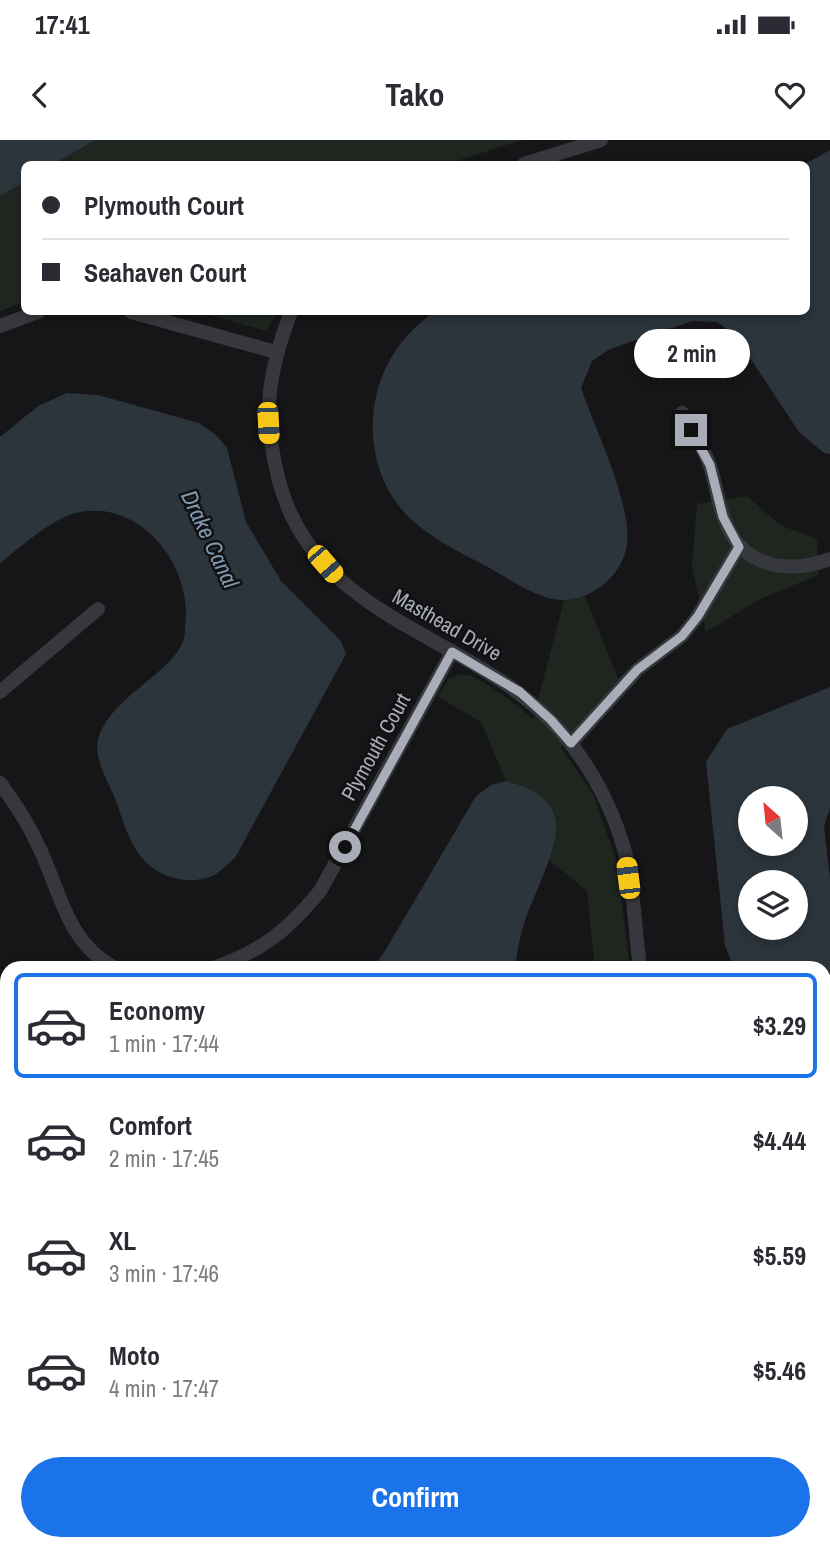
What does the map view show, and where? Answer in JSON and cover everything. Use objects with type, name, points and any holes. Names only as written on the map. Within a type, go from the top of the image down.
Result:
[{"type":"street","points":[[534,161],[601,140]]},
{"type":"street","points":[[0,326],[30,315]]},
{"type":"street","points":[[142,315],[276,352]]},
{"type":"street","name":"Masthead Drive","points":[[290,315],[276,352],[267,402],[270,444],[280,486],[294,520],[311,548],[338,580],[363,600],[520,692],[551,720],[571,743],[605,797],[618,830],[626,856],[639,961]]},
{"type":"street","points":[[682,413],[710,465],[723,517],[739,547],[751,557],[792,567],[813,565],[830,559]]},
{"type":"street","points":[[571,743],[637,670],[682,636],[698,616],[739,547]]},
{"type":"street","points":[[0,692],[98,609]]},
{"type":"street","name":"Plymouth Court","points":[[233,961],[264,945],[296,920],[320,891],[452,652]]},
{"type":"street","points":[[0,783],[23,814],[39,845],[62,909],[74,930],[90,950],[105,961]]},
{"type":"shaded area","points":[[95,140],[522,140],[456,161],[59,161]]},
{"type":"shaded area","points":[[21,184],[21,303],[0,311],[0,196]]},
{"type":"shaded area","points":[[210,315],[276,315],[266,331]]},
{"type":"shaded area","points":[[747,496],[780,525],[817,539],[818,575],[760,599],[706,632],[692,566],[697,504]]},
{"type":"shaded area","points":[[585,596],[619,681],[561,748],[593,794],[617,862],[629,961],[594,961],[587,891],[548,859],[555,830],[550,808],[534,792],[506,781],[481,722],[438,697],[448,679],[468,675],[495,689],[533,719],[564,600]]},
{"type":"water","points":[[0,140],[95,140],[59,161],[21,161],[21,184],[0,196]]},
{"type":"water","points":[[830,150],[830,454],[824,453],[799,432],[735,335],[717,322],[692,321],[610,349],[592,361],[581,388],[618,488],[627,528],[627,544],[620,565],[597,589],[587,595],[565,600],[535,593],[439,540],[420,527],[396,503],[377,461],[373,438],[377,392],[396,350],[430,315],[810,315],[810,161]]},
{"type":"water","name":"Drake Canal","points":[[67,393],[98,395],[199,423],[216,435],[227,448],[246,522],[281,581],[341,641],[346,654],[235,858],[210,877],[179,879],[159,872],[143,859],[129,837],[101,767],[97,750],[99,736],[116,709],[166,665],[184,640],[186,604],[181,582],[172,562],[159,543],[143,528],[124,517],[103,511],[80,512],[59,519],[0,563],[0,437],[38,406]]},
{"type":"water","points":[[830,687],[830,808],[824,826],[830,879],[830,961],[731,961],[725,945],[706,762],[727,729]]},
{"type":"water","points":[[506,781],[538,794],[550,806],[556,823],[554,845],[525,920],[516,961],[377,961],[476,796],[491,785]]},
{"type":"route","points":[[345,847],[452,652],[520,692],[551,720],[571,743],[637,670],[682,636],[698,616],[739,547],[723,517],[710,465],[691,430]]}]
